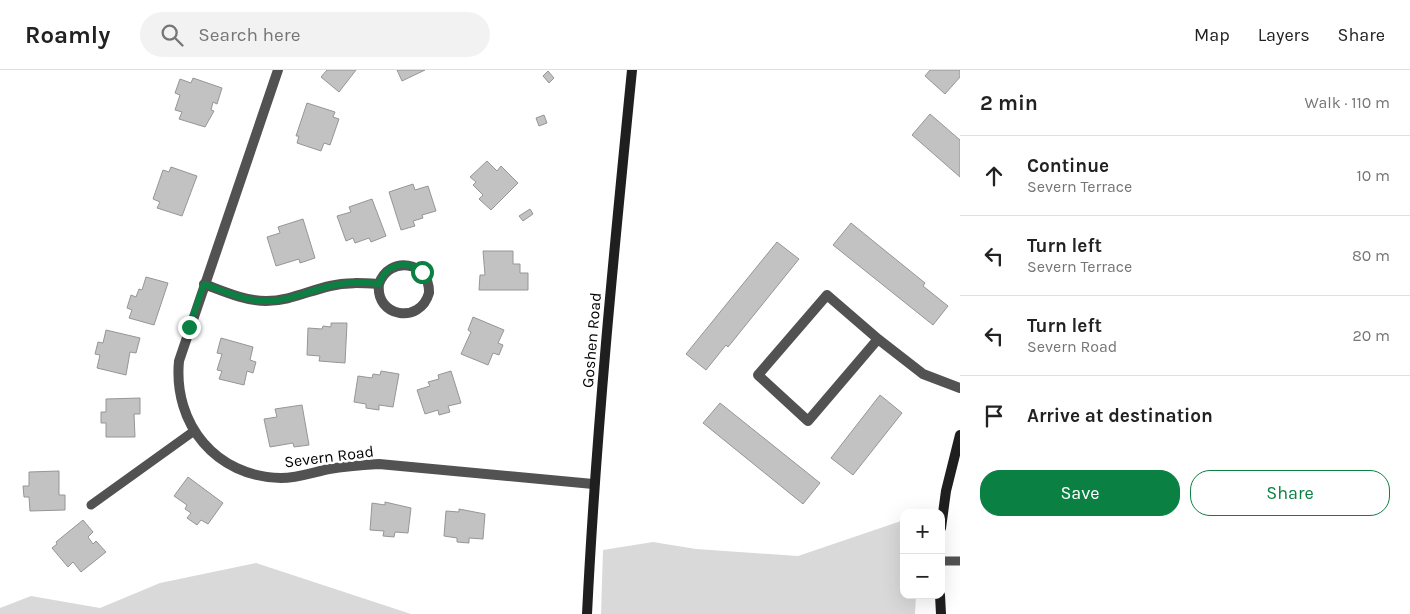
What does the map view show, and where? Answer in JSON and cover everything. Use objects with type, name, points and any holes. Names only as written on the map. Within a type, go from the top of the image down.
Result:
[{"type":"street","name":"Severn Road","points":[[278,70],[182,349],[178,374],[180,399],[194,431],[222,460],[252,474],[267,477],[283,478],[354,465],[379,464],[593,484]]},
{"type":"street","name":"Goshen Road","points":[[587,614],[593,484],[632,70]]},
{"type":"street","points":[[412,265],[426,277],[429,293],[420,309],[408,314],[400,314],[383,304],[379,296],[379,284],[384,274],[392,267],[412,265]]},
{"type":"street","points":[[204,284],[245,297],[266,301],[291,298],[330,286],[349,283],[379,284]]},
{"type":"street","points":[[878,339],[808,421],[758,375],[827,295],[878,339],[923,374],[960,388]]},
{"type":"street","points":[[944,509],[946,491],[960,435]]},
{"type":"street","points":[[940,599],[940,614]]},
{"type":"lane","points":[[91,505],[194,431]]},
{"type":"lane","points":[[945,561],[960,561]]},
{"type":"shaded area","points":[[900,521],[900,599],[916,599],[915,614],[601,614],[603,550],[653,542],[696,549],[798,556]]},
{"type":"shaded area","points":[[256,563],[411,614],[0,614],[0,608],[31,596],[100,608],[160,583]]},
{"type":"building","points":[[327,70],[356,70],[339,92],[321,77]]},
{"type":"building","points":[[397,70],[425,70],[402,81]]},
{"type":"building","points":[[930,70],[960,70],[960,77],[945,94],[925,76]]},
{"type":"building","points":[[548,71],[554,78],[549,83],[543,76]]},
{"type":"building","points":[[193,78],[222,88],[217,104],[213,102],[211,110],[214,111],[205,127],[179,119],[182,112],[175,110],[180,95],[175,93],[180,79],[191,83]]},
{"type":"building","points":[[307,103],[335,112],[333,117],[339,119],[330,145],[324,143],[321,151],[297,143],[299,136],[296,136]]},
{"type":"building","points":[[930,114],[960,140],[960,177],[912,135]]},
{"type":"building","points":[[544,115],[547,123],[539,126],[536,118]]},
{"type":"building","points":[[487,161],[497,171],[501,166],[518,183],[491,210],[479,199],[483,195],[473,185],[476,182],[470,177]]},
{"type":"building","points":[[171,167],[197,176],[182,216],[157,208],[160,202],[153,199],[163,170],[169,172]]},
{"type":"building","points":[[413,184],[415,190],[428,186],[436,211],[422,215],[423,218],[413,221],[415,226],[401,230],[389,192]]},
{"type":"building","points":[[372,199],[386,236],[371,242],[369,238],[355,243],[353,238],[346,241],[337,216],[351,212],[349,207]]},
{"type":"building","points":[[530,209],[533,214],[523,221],[519,216]]},
{"type":"building","points":[[303,219],[315,258],[300,263],[299,259],[276,266],[267,237],[280,233],[278,227]]},
{"type":"building","points":[[851,223],[925,283],[923,286],[948,306],[933,325],[833,245]]},
{"type":"building","points":[[777,242],[799,259],[728,347],[726,345],[706,370],[686,354]]},
{"type":"building","points":[[483,251],[513,251],[513,264],[520,264],[520,273],[528,273],[528,290],[479,290],[480,275],[485,275]]},
{"type":"building","points":[[146,277],[168,283],[154,325],[129,318],[132,310],[127,308],[131,295],[136,297],[139,289],[142,290]]},
{"type":"building","points":[[473,317],[504,330],[498,343],[503,345],[499,355],[493,353],[488,365],[461,354],[471,332],[468,330]]},
{"type":"building","points":[[331,323],[347,323],[345,363],[319,361],[320,356],[307,355],[308,328],[322,329],[323,326],[331,327]]},
{"type":"building","points":[[106,330],[140,338],[136,353],[130,352],[126,375],[97,368],[100,355],[95,354],[98,342],[103,343]]},
{"type":"building","points":[[221,338],[253,347],[250,360],[256,362],[253,373],[247,371],[244,385],[219,379],[222,371],[217,370],[222,354],[217,353]]},
{"type":"building","points":[[381,371],[399,374],[393,407],[379,405],[379,410],[366,408],[366,404],[354,402],[358,376],[372,378],[373,374],[380,375]]},
{"type":"building","points":[[451,371],[461,403],[448,406],[450,412],[439,415],[438,410],[425,414],[417,390],[430,386],[428,382],[439,379],[438,375]]},
{"type":"building","points":[[880,395],[902,413],[853,475],[831,458]]},
{"type":"building","points":[[140,398],[140,414],[134,414],[135,437],[106,437],[106,423],[101,423],[101,412],[106,412],[106,399]]},
{"type":"building","points":[[720,403],[820,483],[803,504],[703,423]]},
{"type":"building","points":[[302,405],[309,445],[294,447],[293,443],[270,447],[264,419],[277,417],[275,409]]},
{"type":"building","points":[[59,471],[59,495],[65,495],[65,510],[30,511],[29,497],[24,497],[23,486],[29,486],[29,472]]},
{"type":"building","points":[[188,477],[223,503],[208,524],[201,520],[197,525],[187,518],[191,513],[185,509],[187,505],[174,496]]},
{"type":"building","points":[[385,502],[411,508],[408,533],[395,532],[394,537],[383,536],[384,531],[370,530],[372,503],[385,505]]},
{"type":"building","points":[[459,509],[485,514],[483,539],[469,538],[469,543],[457,542],[457,538],[444,536],[446,511],[459,512]]},
{"type":"building","points":[[83,520],[93,532],[88,537],[93,544],[96,541],[106,552],[81,572],[73,562],[68,567],[52,548],[57,544],[56,542]]},
{"type":"route","points":[[189,327],[204,284],[227,292],[266,301],[291,298],[330,286],[349,283],[379,284],[388,270],[398,265],[412,265],[422,272]]}]
